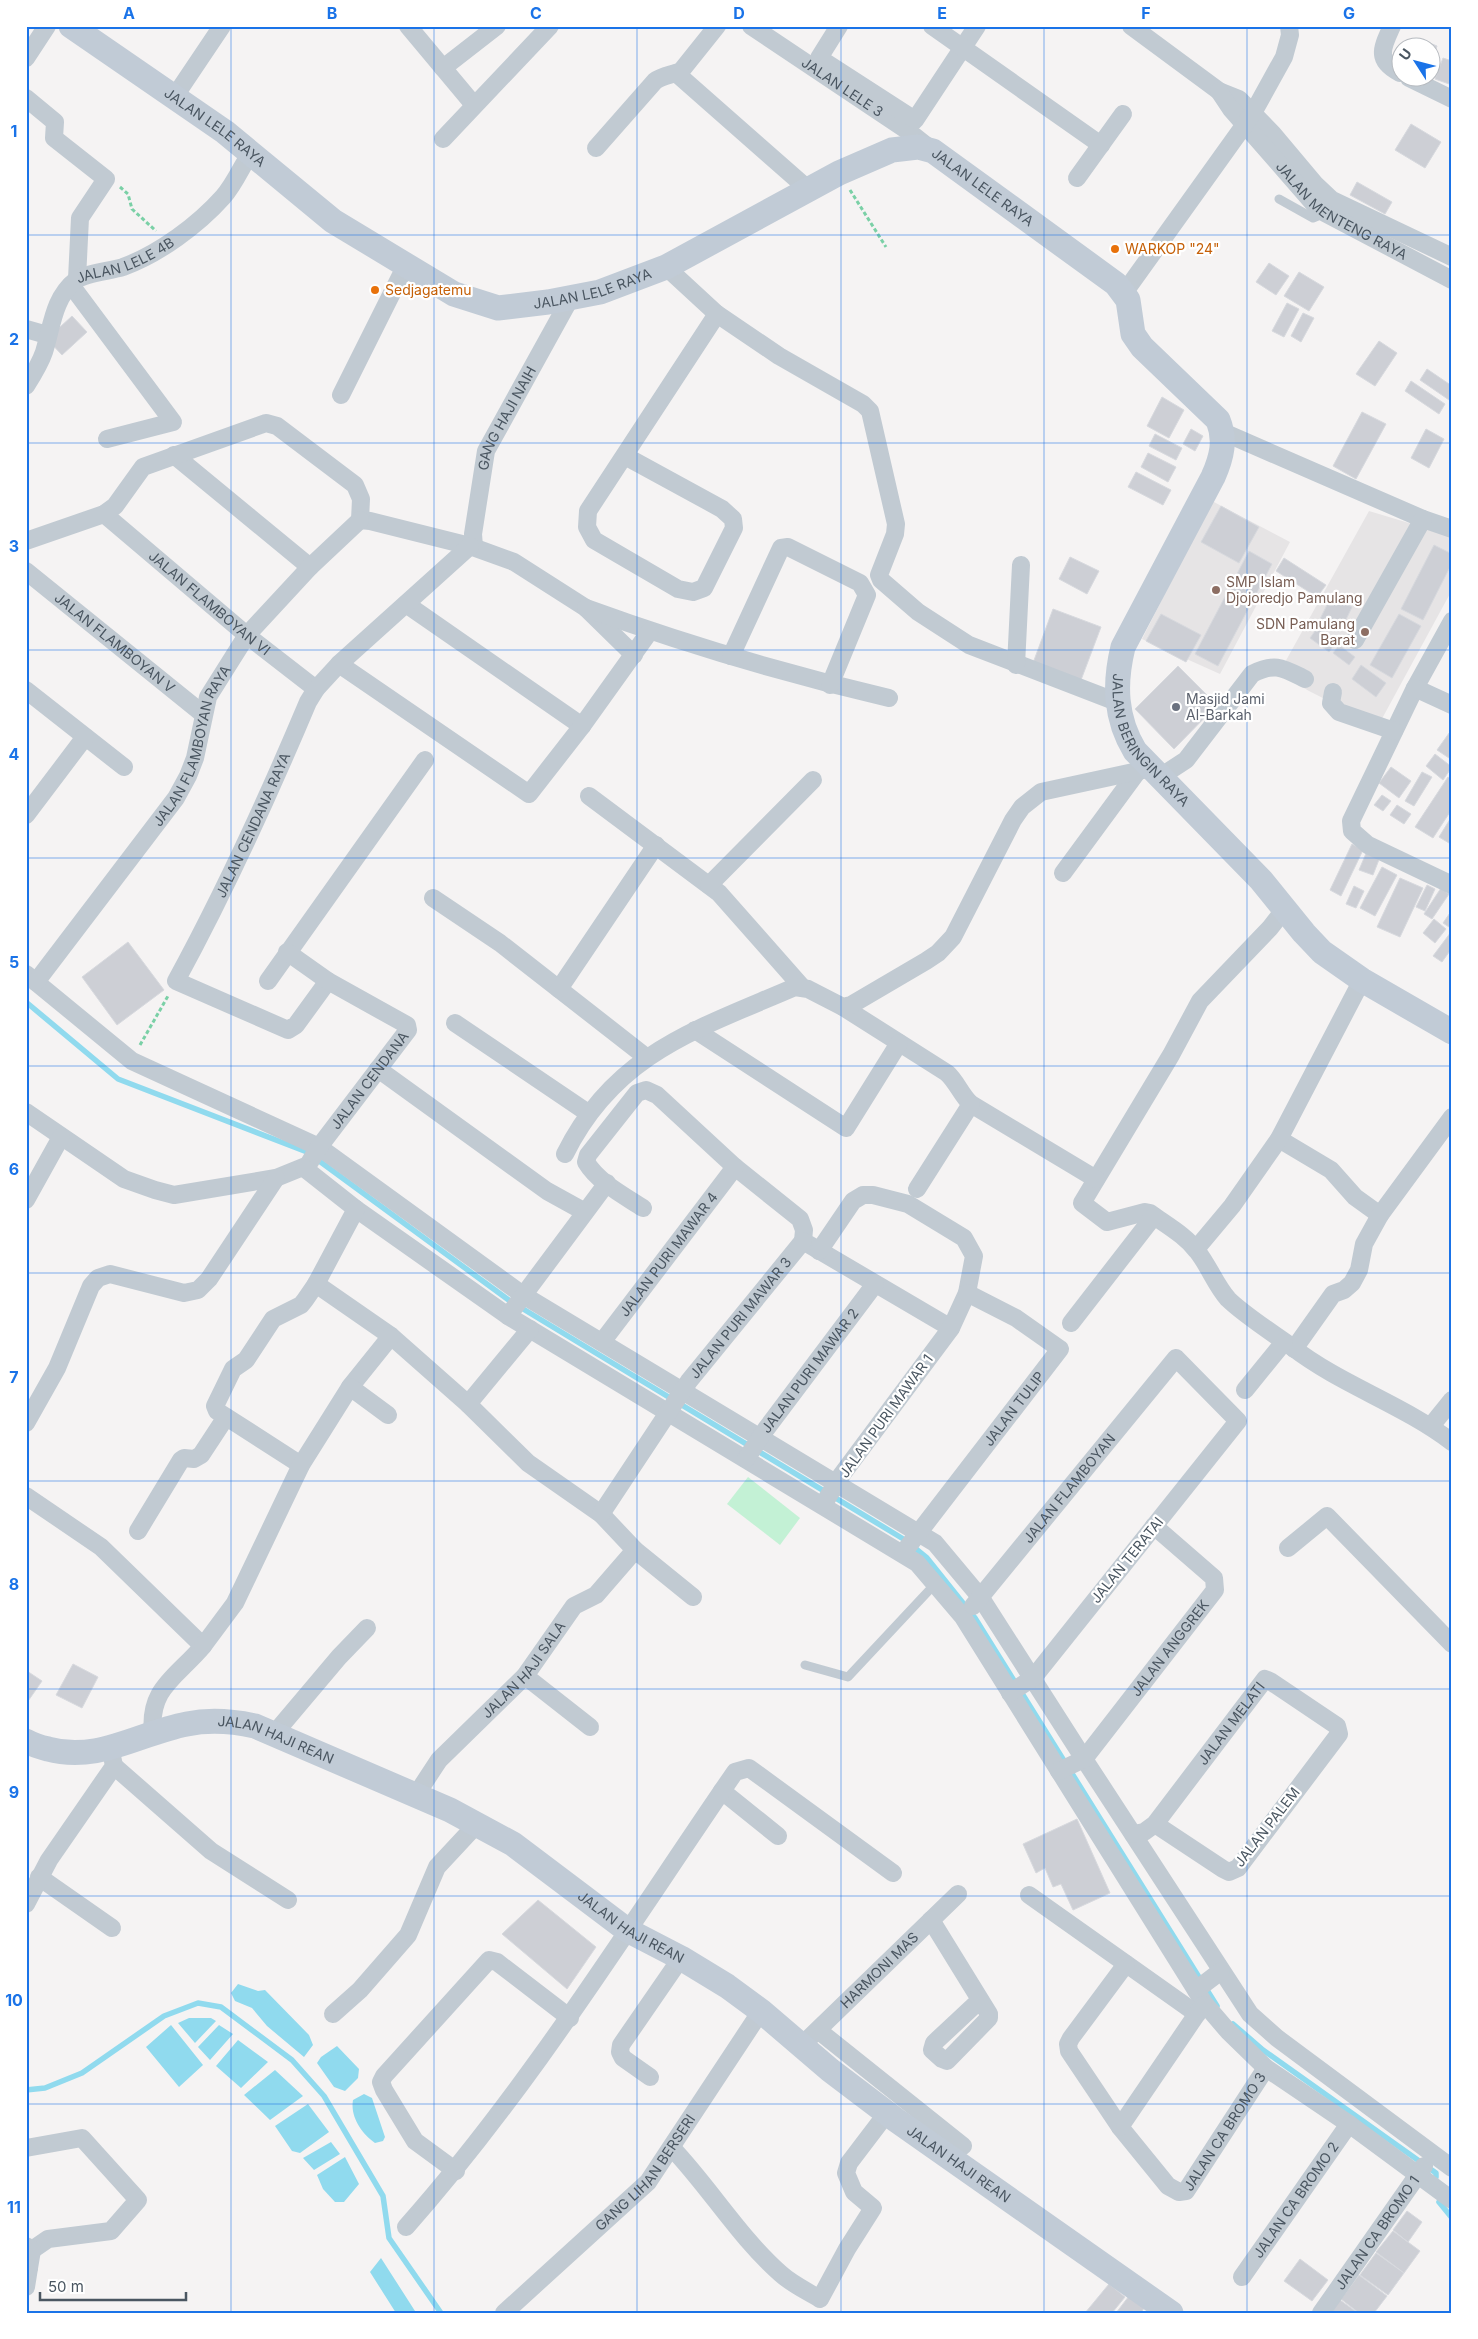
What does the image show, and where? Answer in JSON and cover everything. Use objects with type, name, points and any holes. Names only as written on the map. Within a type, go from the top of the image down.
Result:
[{"type":"street","points":[[26,58],[48,26]]},
{"type":"street","name":"JALAN LELE RAYA","points":[[71,26],[175,96],[251,152],[333,221],[454,294],[498,308],[570,299],[600,292],[666,267],[839,173],[892,150],[918,147],[933,152],[1116,284],[1124,293]]},
{"type":"street","points":[[175,96],[222,26]]},
{"type":"street","points":[[408,26],[474,105]]},
{"type":"street","points":[[443,68],[497,26]]},
{"type":"street","points":[[443,140],[550,26]]},
{"type":"street","points":[[596,148],[655,81],[663,76],[681,71],[717,26]]},
{"type":"street","name":"JALAN LELE 3","points":[[751,26],[908,131],[933,152]]},
{"type":"street","points":[[839,26],[819,58],[915,120],[978,26]]},
{"type":"street","points":[[932,26],[1101,145]]},
{"type":"street","points":[[1131,26],[1150,32],[1249,119]]},
{"type":"street","points":[[1289,26],[1290,35],[1284,57],[1249,119],[1124,293],[1128,300],[1133,334],[1218,420],[1223,432],[1423,520],[1452,529]]},
{"type":"street","points":[[1390,67],[1383,59],[1382,48],[1392,26]]},
{"type":"street","points":[[676,73],[809,190]]},
{"type":"street","points":[[1429,88],[1452,100]]},
{"type":"street","points":[[26,98],[55,122],[54,138],[106,180],[80,218],[74,282],[173,422],[107,439]]},
{"type":"street","points":[[1077,178],[1123,114]]},
{"type":"street","name":"JALAN MENTENG RAYA","points":[[1249,119],[1314,204],[1325,213],[1452,280]]},
{"type":"street","name":"JALAN MENTENG RAYA","points":[[1249,119],[1274,134],[1315,184],[1332,200],[1452,257]]},
{"type":"street","name":"JALAN LELE 4B","points":[[26,386],[44,351],[52,316],[63,294],[74,282],[125,266],[168,243],[192,227],[224,196],[251,152]]},
{"type":"street","points":[[341,395],[406,265]]},
{"type":"street","points":[[666,267],[717,314],[779,356],[867,407],[870,411],[896,524],[895,534],[879,575],[881,580],[918,612],[969,645],[1016,665],[1117,702]]},
{"type":"street","name":"GANG HAJI NAIH","points":[[472,546],[486,450],[570,299]]},
{"type":"street","points":[[625,456],[722,509],[733,519],[734,528],[704,588],[693,592],[678,589],[594,540],[587,527],[588,511],[717,314]]},
{"type":"street","points":[[26,329],[47,335]]},
{"type":"street","points":[[26,541],[104,514],[115,506],[143,467],[272,423],[355,485],[361,499],[360,520],[472,546],[514,562],[586,608],[634,655]]},
{"type":"street","name":"JALAN BERINGIN RAYA","points":[[1223,432],[1222,451],[1213,477],[1123,648],[1116,673],[1117,702],[1119,716],[1127,737],[1150,772],[1261,880],[1284,910],[1322,952],[1362,980],[1452,1032]]},
{"type":"street","points":[[174,455],[310,568]]},
{"type":"street","name":"JALAN FLAMBOYAN VI","points":[[104,514],[247,635],[316,689]]},
{"type":"street","name":"JALAN FLAMBOYAN RAYA","points":[[31,978],[176,798],[195,758],[208,696],[247,635],[310,568],[360,520]]},
{"type":"street","points":[[1355,640],[1423,520]]},
{"type":"street","name":"JALAN CENDANA RAYA","points":[[176,981],[207,924],[265,804],[308,702],[316,689],[339,664],[472,546]]},
{"type":"street","points":[[731,656],[781,548],[788,547],[860,583],[867,594],[830,685]]},
{"type":"street","points":[[1016,665],[1021,565]]},
{"type":"street","name":"JALAN FLAMBOYAN V","points":[[26,572],[203,714]]},
{"type":"street","points":[[406,604],[582,726]]},
{"type":"street","points":[[586,608],[650,631],[731,656],[830,685],[889,698]]},
{"type":"street","points":[[1452,621],[1415,688],[1351,821],[1352,831],[1368,845],[1452,885]]},
{"type":"street","points":[[339,664],[529,794],[536,788],[650,631]]},
{"type":"street","points":[[843,1007],[851,1005],[926,961],[938,953],[953,937],[1003,837],[1022,807],[1031,798],[1041,792],[1055,788],[1150,772],[1186,760],[1252,674],[1266,666],[1283,668],[1305,679]]},
{"type":"street","points":[[1415,688],[1452,706]]},
{"type":"street","points":[[26,690],[124,767]]},
{"type":"street","points":[[1333,692],[1332,707],[1339,712],[1394,731]]},
{"type":"street","points":[[26,815],[86,737]]},
{"type":"street","points":[[268,981],[425,760]]},
{"type":"street","points":[[1064,873],[1150,772]]},
{"type":"street","points":[[709,885],[813,780]]},
{"type":"street","points":[[589,796],[719,893],[802,987],[843,1007],[947,1073],[955,1081],[961,1094],[971,1104],[1096,1179]]},
{"type":"street","points":[[558,989],[656,846]]},
{"type":"street","points":[[433,898],[500,943],[646,1058]]},
{"type":"street","points":[[1284,910],[1270,928],[1200,1001],[1171,1055],[1082,1203],[1104,1220],[1112,1222],[1145,1212],[1154,1216],[1196,1249],[1228,1299],[1289,1346],[1330,1374],[1432,1426],[1452,1442]]},
{"type":"street","name":"JALAN CENDANA","points":[[287,952],[328,981],[407,1025],[408,1030],[312,1158]]},
{"type":"street","points":[[31,978],[132,1061],[312,1158],[516,1305],[530,1329],[676,1401],[911,1543],[943,1551],[982,1598],[1221,1971],[1259,2023],[1425,2164],[1452,2200]]},
{"type":"street","points":[[1196,1249],[1232,1206],[1279,1139],[1362,980]]},
{"type":"street","points":[[176,981],[288,1030],[296,1025],[328,981]]},
{"type":"street","points":[[588,1154],[567,1148],[588,1113],[630,1069],[695,1030],[795,987],[802,987]]},
{"type":"street","points":[[455,1022],[588,1113]]},
{"type":"street","points":[[695,1030],[846,1128],[899,1042]]},
{"type":"street","points":[[378,1069],[547,1191],[585,1212]]},
{"type":"street","points":[[643,1208],[607,1183],[586,1162],[588,1154],[637,1093],[646,1090],[657,1095],[735,1167],[800,1219],[804,1230],[803,1241],[951,1328]]},
{"type":"street","points":[[917,1189],[971,1104]]},
{"type":"street","points":[[26,1112],[124,1180],[174,1195],[276,1178],[312,1158]]},
{"type":"street","points":[[1245,1390],[1289,1346],[1333,1294],[1344,1290],[1352,1283],[1359,1270],[1364,1244],[1380,1215],[1452,1117]]},
{"type":"street","points":[[26,1200],[61,1138]]},
{"type":"street","points":[[1279,1139],[1332,1170],[1355,1197],[1380,1215]]},
{"type":"street","points":[[312,1158],[356,1209],[516,1305],[602,1342],[676,1401],[911,1543],[917,1563],[963,1618],[1059,1771],[1199,2003],[1266,2068],[1349,2124],[1425,2164],[1452,2168]]},
{"type":"street","name":"JALAN PURI MAWAR 4","points":[[602,1342],[735,1167]]},
{"type":"street","points":[[26,1424],[56,1368],[91,1286],[98,1278],[110,1274],[184,1293],[198,1290],[209,1279],[276,1178]]},
{"type":"street","points":[[516,1305],[607,1183]]},
{"type":"street","name":"JALAN PURI MAWAR 1","points":[[819,1251],[853,1201],[863,1195],[873,1195],[908,1204],[964,1238],[971,1247],[974,1256],[966,1293],[951,1328],[830,1494]]},
{"type":"street","points":[[138,1531],[182,1460],[184,1458],[194,1459],[201,1455],[221,1412],[233,1369],[246,1360],[273,1319],[302,1305],[316,1284],[356,1209]]},
{"type":"street","points":[[1070,1323],[1154,1216]]},
{"type":"street","name":"JALAN PURI MAWAR 3","points":[[601,1514],[676,1401],[803,1241]]},
{"type":"street","points":[[316,1284],[391,1336],[468,1404],[528,1463],[601,1514],[635,1550],[693,1596]]},
{"type":"street","name":"JALAN PURI MAWAR 2","points":[[753,1448],[876,1284]]},
{"type":"street","name":"JALAN TULIP","points":[[911,1543],[1060,1349],[1016,1318],[966,1293]]},
{"type":"street","points":[[468,1404],[530,1329]]},
{"type":"street","points":[[153,1734],[151,1719],[155,1702],[165,1684],[203,1646],[235,1603],[300,1465],[350,1387],[391,1336]]},
{"type":"street","name":"JALAN FLAMBOYAN","points":[[963,1618],[982,1598],[1176,1358],[1238,1421]]},
{"type":"street","points":[[350,1387],[388,1415]]},
{"type":"street","points":[[1432,1426],[1452,1400]]},
{"type":"street","points":[[221,1412],[300,1465]]},
{"type":"street","name":"JALAN TERATAI","points":[[1010,1693],[1033,1678],[1238,1421]]},
{"type":"street","points":[[26,1496],[102,1547],[203,1646]]},
{"type":"street","points":[[1288,1548],[1327,1516],[1452,1644]]},
{"type":"street","name":"JALAN ANGGREK","points":[[1059,1771],[1084,1759],[1215,1590],[1214,1578],[1154,1526]]},
{"type":"street","name":"JALAN HAJI SALA","points":[[416,1795],[439,1760],[525,1676],[574,1606],[596,1595],[635,1550]]},
{"type":"street","points":[[274,1734],[339,1657],[367,1628]]},
{"type":"street","points":[[525,1676],[590,1727]]},
{"type":"street","name":"JALAN MELATI","points":[[1133,1834],[1144,1832],[1155,1824],[1265,1679],[1337,1726],[1339,1734]]},
{"type":"street","name":"JALAN HAJI REAN","points":[[28,1746],[62,1753],[112,1758],[153,1734],[185,1724],[208,1720],[231,1721],[255,1726],[416,1795],[477,1824],[519,1848],[622,1938],[681,1958],[727,1986],[762,2011],[810,2038],[887,2113],[1171,2313]]},
{"type":"street","name":"JALAN PALEM","points":[[1155,1824],[1223,1870],[1230,1872],[1238,1868],[1339,1734]]},
{"type":"street","points":[[26,1904],[39,1877],[112,1758],[211,1851],[288,1900]]},
{"type":"street","points":[[406,2228],[456,2171],[570,2018],[735,1772],[749,1768],[893,1873]]},
{"type":"street","points":[[722,1792],[778,1836]]},
{"type":"street","points":[[333,2014],[360,1990],[408,1935],[437,1867],[477,1824]]},
{"type":"street","points":[[39,1877],[112,1928]]},
{"type":"street","name":"HARMONI MAS","points":[[810,2038],[958,1894]]},
{"type":"street","points":[[1029,1895],[1126,1964],[1199,2003]]},
{"type":"street","points":[[931,1920],[980,2000]]},
{"type":"street","points":[[650,2076],[623,2058],[620,2052],[621,2045],[681,1958]]},
{"type":"street","points":[[456,2171],[415,2141],[384,2090],[381,2082],[384,2076],[489,1960],[497,1962],[570,2018]]},
{"type":"street","points":[[1126,1964],[1068,2044],[1069,2051],[1120,2126],[1221,1971]]},
{"type":"street","name":"GANG LIHAN BERSERI","points":[[504,2313],[648,2182],[762,2011]]},
{"type":"street","points":[[810,2038],[963,2146]]},
{"type":"street","name":"JALAN CA BROMO 3","points":[[1120,2126],[1168,2186],[1179,2192],[1186,2191],[1266,2068]]},
{"type":"street","points":[[672,2148],[690,2168],[717,2204],[782,2275],[820,2299],[847,2249],[873,2208],[854,2192],[846,2173],[849,2163],[887,2113]]},
{"type":"street","name":"JALAN CA BROMO 2","points":[[1242,2277],[1349,2124]]},
{"type":"street","points":[[26,2148],[82,2138],[138,2200],[111,2231],[48,2239],[29,2248],[26,2287]]},
{"type":"street","name":"JALAN CA BROMO 1","points":[[1321,2313],[1425,2164]]},
{"type":"lane","points":[[1279,199],[1314,218],[1325,213]]},
{"type":"lane","points":[[805,1664],[848,1677],[935,1584]]},
{"type":"path","points":[[839,173],[886,247]]},
{"type":"path","points":[[106,180],[112,179],[128,194],[132,209],[168,243]]},
{"type":"path","points":[[132,1061],[176,981]]},
{"type":"shaded area","name":"SMP Islam Djojoredjo Pamulang","points":[[1212,501],[1290,542],[1220,674],[1142,639]]},
{"type":"shaded area","name":"SDN Pamulang Barat","points":[[1369,511],[1452,536],[1452,590],[1378,726],[1309,691],[1279,673]]},
{"type":"green space","points":[[748,1477],[800,1518],[780,1545],[727,1504]]},
{"type":"water","points":[[238,1984],[258,1991],[265,1990],[309,2035],[313,2045],[304,2057],[267,2026],[252,2008],[235,2001],[231,1993]]},
{"type":"water","points":[[189,2018],[211,2018],[216,2021],[195,2043],[178,2023]]},
{"type":"water","points":[[171,2025],[203,2065],[179,2087],[146,2047]]},
{"type":"water","points":[[219,2025],[233,2034],[210,2060],[198,2047]]},
{"type":"water","points":[[238,2040],[268,2062],[241,2088],[216,2066]]},
{"type":"water","points":[[337,2046],[359,2069],[358,2078],[345,2091],[334,2087],[317,2063],[321,2057]]},
{"type":"water","points":[[275,2070],[303,2096],[270,2120],[244,2095]]},
{"type":"water","points":[[364,2094],[372,2098],[385,2137],[383,2141],[375,2143],[362,2130],[355,2119],[353,2100]]},
{"type":"water","points":[[308,2104],[329,2132],[300,2153],[292,2151],[275,2126]]},
{"type":"water","points":[[331,2142],[340,2154],[314,2170],[303,2158]]},
{"type":"water","points":[[345,2157],[359,2184],[344,2202],[335,2202],[323,2189],[317,2175]]},
{"type":"water","points":[[381,2258],[415,2311],[412,2313],[396,2313],[370,2272]]},
{"type":"building","points":[[1443,58],[1452,61],[1452,85],[1440,81],[1440,66]]},
{"type":"building","points":[[1411,124],[1441,142],[1425,168],[1395,150]]},
{"type":"building","points":[[1357,182],[1392,202],[1385,214],[1350,195]]},
{"type":"building","points":[[1269,263],[1289,276],[1276,295],[1256,282]]},
{"type":"building","points":[[1299,272],[1324,287],[1309,311],[1284,296]]},
{"type":"building","points":[[1287,303],[1299,309],[1284,337],[1272,331]]},
{"type":"building","points":[[1303,313],[1314,318],[1301,342],[1291,336]]},
{"type":"building","points":[[72,316],[87,332],[62,355],[47,339]]},
{"type":"building","points":[[1379,341],[1397,353],[1375,386],[1356,374]]},
{"type":"building","points":[[1427,369],[1452,386],[1452,402],[1420,380]]},
{"type":"building","points":[[1411,381],[1445,404],[1439,414],[1405,391]]},
{"type":"building","points":[[1162,397],[1184,410],[1169,438],[1147,426]]},
{"type":"building","points":[[1362,412],[1386,424],[1356,479],[1333,466]]},
{"type":"building","points":[[1191,429],[1203,436],[1195,451],[1183,444]]},
{"type":"building","points":[[1426,429],[1444,439],[1429,468],[1411,458]]},
{"type":"building","points":[[1155,434],[1182,448],[1176,460],[1149,446]]},
{"type":"building","points":[[1148,453],[1176,467],[1168,482],[1141,467]]},
{"type":"building","points":[[1136,472],[1171,490],[1163,505],[1128,487]]},
{"type":"building","points":[[1221,506],[1259,527],[1239,563],[1201,542]]},
{"type":"building","points":[[1434,545],[1452,554],[1452,563],[1423,620],[1401,609]]},
{"type":"building","points":[[1249,551],[1272,564],[1218,666],[1195,654]]},
{"type":"building","points":[[1070,557],[1099,571],[1087,594],[1059,579]]},
{"type":"building","points":[[1284,558],[1326,585],[1317,597],[1276,571]]},
{"type":"building","points":[[1331,597],[1352,607],[1341,630],[1320,619]]},
{"type":"building","points":[[1053,609],[1101,627],[1081,680],[1033,663]]},
{"type":"building","points":[[1161,614],[1201,635],[1186,662],[1146,641]]},
{"type":"building","points":[[1399,614],[1421,626],[1392,678],[1370,665]]},
{"type":"building","points":[[1318,627],[1337,641],[1329,652],[1310,638]]},
{"type":"building","points":[[1339,645],[1355,657],[1349,665],[1333,653]]},
{"type":"building","points":[[1361,665],[1386,683],[1376,697],[1352,679]]},
{"type":"building","name":"Masjid Jami Al-Barkah","points":[[1178,666],[1217,705],[1174,749],[1135,709]]},
{"type":"building","points":[[1452,729],[1452,760],[1437,750]]},
{"type":"building","points":[[1435,754],[1452,767],[1443,780],[1426,766]]},
{"type":"building","points":[[1391,767],[1411,781],[1399,798],[1379,783]]},
{"type":"building","points":[[1422,772],[1432,777],[1414,806],[1405,801]]},
{"type":"building","points":[[1448,777],[1452,780],[1452,809],[1433,838],[1415,827]]},
{"type":"building","points":[[1382,795],[1391,801],[1383,811],[1374,805]]},
{"type":"building","points":[[1397,805],[1411,814],[1404,824],[1390,815]]},
{"type":"building","points":[[1452,816],[1452,838],[1449,843],[1439,837]]},
{"type":"building","points":[[1352,844],[1363,850],[1341,896],[1330,890]]},
{"type":"building","points":[[1367,851],[1380,857],[1373,875],[1359,870]]},
{"type":"building","points":[[1382,867],[1397,875],[1375,916],[1360,908]]},
{"type":"building","points":[[1400,878],[1423,888],[1400,937],[1377,927]]},
{"type":"building","points":[[1427,885],[1435,889],[1425,911],[1416,907]]},
{"type":"building","points":[[1354,886],[1364,891],[1356,908],[1346,904]]},
{"type":"building","points":[[1441,888],[1449,894],[1432,919],[1424,914]]},
{"type":"building","points":[[1452,910],[1452,924],[1449,927],[1443,923]]},
{"type":"building","points":[[1434,919],[1446,929],[1435,943],[1423,933]]},
{"type":"building","points":[[1451,932],[1452,948],[1442,962],[1433,956]]},
{"type":"building","points":[[128,942],[164,990],[117,1025],[82,977]]},
{"type":"building","points":[[73,1664],[98,1677],[82,1708],[56,1695]]},
{"type":"building","points":[[27,1671],[42,1681],[26,1704],[26,1673]]},
{"type":"building","points":[[1077,1819],[1110,1893],[1073,1910],[1061,1884],[1053,1887],[1045,1868],[1036,1873],[1023,1844]]},
{"type":"building","points":[[538,1900],[596,1947],[567,1989],[502,1934]]},
{"type":"building","points":[[1407,2211],[1422,2222],[1408,2242],[1393,2230]]},
{"type":"building","points":[[1393,2231],[1420,2251],[1404,2273],[1376,2252]]},
{"type":"building","points":[[1376,2253],[1404,2273],[1388,2295],[1360,2275]]},
{"type":"building","points":[[1300,2259],[1328,2280],[1312,2301],[1284,2281]]},
{"type":"building","points":[[1359,2275],[1387,2296],[1374,2313],[1359,2313],[1341,2299]]},
{"type":"building","points":[[1109,2284],[1125,2297],[1112,2313],[1085,2313]]},
{"type":"building","points":[[1129,2296],[1144,2308],[1141,2313],[1116,2313]]},
{"type":"building","points":[[1340,2300],[1358,2313],[1331,2313]]},
{"type":"waterway","points":[[26,1002],[118,1079],[307,1152],[510,1301],[905,1540],[927,1558],[975,1618],[1217,2006]]},
{"type":"waterway","points":[[26,2090],[45,2088],[82,2073],[164,2016],[198,2003],[221,2007],[292,2060],[324,2096],[383,2196],[389,2238],[441,2313]]},
{"type":"waterway","points":[[1233,2024],[1263,2050],[1436,2173],[1436,2177]]},
{"type":"waterway","points":[[1439,2202],[1452,2218]]},
{"type":"place","name":"WARKOP \"24\"","points":[[1115,249]]},
{"type":"place","name":"Sedjagatemu","points":[[375,290]]},
{"type":"place","name":"SMP Islam Djojoredjo Pamulang","points":[[1216,590]]},
{"type":"place","name":"SDN Pamulang Barat","points":[[1365,632]]},
{"type":"place","name":"Masjid Jami Al-Barkah","points":[[1176,707]]}]
